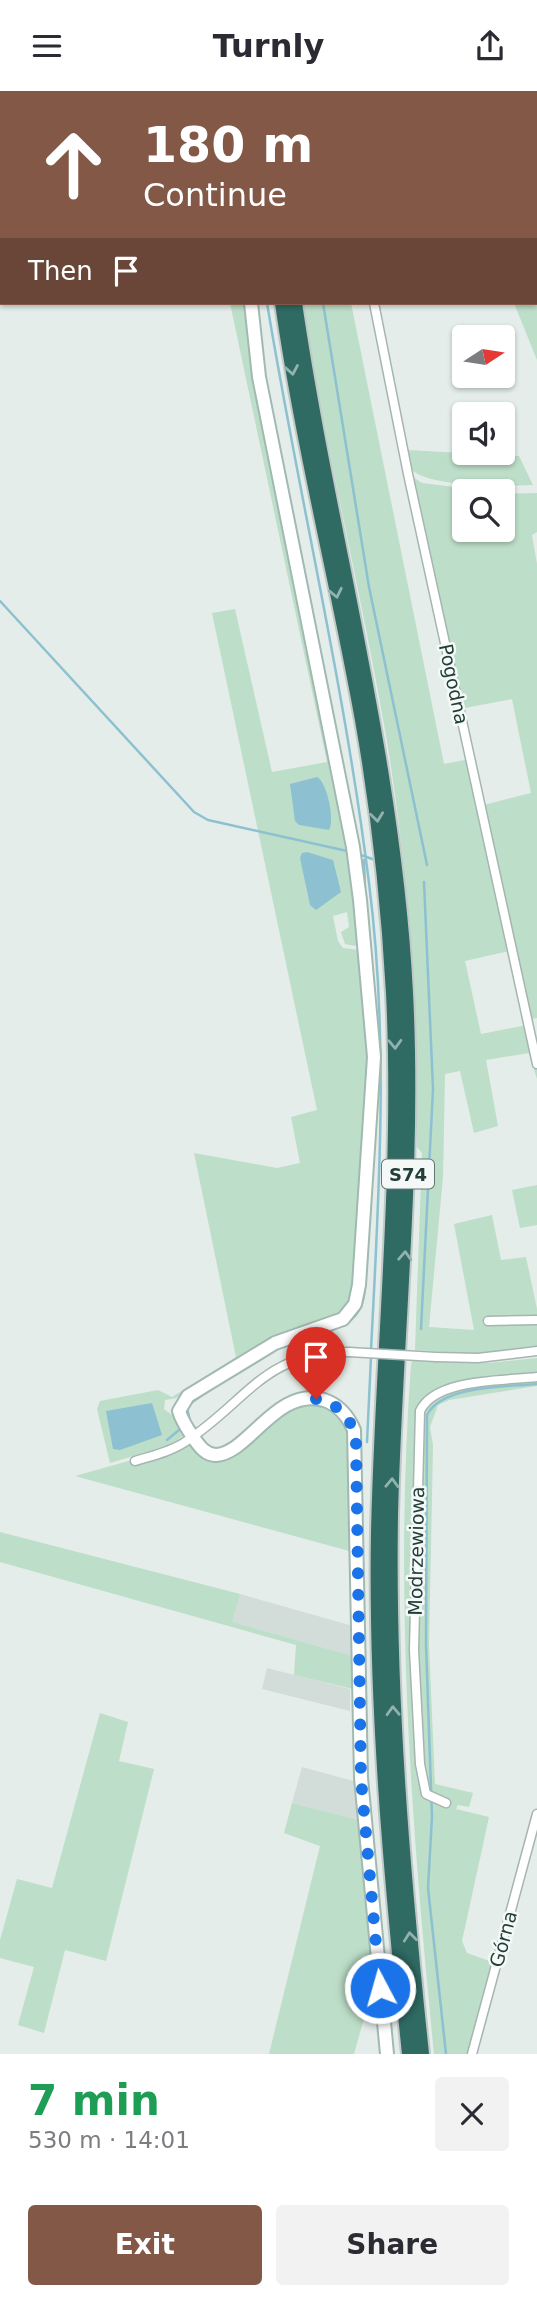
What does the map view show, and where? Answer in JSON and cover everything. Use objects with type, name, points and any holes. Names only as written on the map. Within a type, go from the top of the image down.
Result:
[{"type":"highway","name":"S74","points":[[282,305],[307,454],[362,722],[375,807],[390,941],[396,1050],[396,1151],[380,1464],[378,1623],[387,1824],[410,2054]]},
{"type":"highway","name":"S74","points":[[295,305],[317,438],[380,751],[403,950],[408,1062],[408,1176],[393,1462],[391,1645],[400,1824],[422,2054]]},
{"type":"street","points":[[251,305],[259,377],[353,847],[374,1070],[355,1304],[339,1321],[275,1343],[188,1396],[179,1411],[192,1436],[205,1452],[220,1454],[281,1409],[307,1398],[333,1404],[351,1422],[357,1449],[361,1779],[387,2054]]},
{"type":"street","name":"Pogodna","points":[[374,305],[411,487],[537,1064]]},
{"type":"street","points":[[488,1321],[537,1320]]},
{"type":"street","points":[[135,1461],[168,1450],[192,1436],[254,1383],[277,1368],[315,1354],[349,1352],[478,1358],[537,1351]]},
{"type":"street","name":"Modrzewiowa","points":[[446,1803],[432,1798],[422,1785],[414,1650],[420,1411],[428,1399],[446,1389],[537,1377]]},
{"type":"street","name":"Górna","points":[[472,2054],[537,1814]]},
{"type":"shaded area","points":[[240,1594],[353,1626],[353,1656],[231,1622]]},
{"type":"shaded area","points":[[267,1668],[350,1689],[350,1711],[262,1689]]},
{"type":"shaded area","points":[[302,1767],[357,1782],[359,1820],[292,1803]]},
{"type":"green space","points":[[230,305],[247,305],[352,863],[358,943],[355,946],[345,944],[341,932],[349,927],[347,912],[333,916],[338,941],[343,948],[359,950],[369,1053],[357,1259],[351,1302],[341,1314],[286,1332],[176,1398],[165,1400],[164,1409],[180,1423],[183,1436],[170,1445],[110,1463],[97,1409],[100,1401],[158,1390],[172,1397],[236,1357],[194,1153],[277,1168],[300,1163],[291,1117],[317,1110],[212,613],[235,609],[272,772],[327,762]]},
{"type":"green space","points":[[303,305],[351,305],[444,764],[470,759],[509,951],[465,961],[481,1034],[527,1025],[480,806],[531,793],[512,699],[459,709],[408,474],[422,483],[452,487],[452,542],[515,542],[515,494],[537,493],[537,532],[532,535],[537,564],[537,1018],[530,1019],[537,1054],[537,1079],[529,1053],[486,1060],[498,1126],[474,1133],[460,1071],[445,1074],[443,1177],[429,1327],[474,1330],[454,1224],[492,1215],[501,1260],[526,1257],[537,1309],[537,1346],[476,1354],[415,1350],[422,1153],[417,1147],[415,1042],[405,885],[393,782]]},
{"type":"green space","points":[[515,305],[537,305],[537,360]]},
{"type":"green space","points":[[407,450],[452,452],[452,465],[515,465],[515,456],[519,456],[533,485],[515,486],[515,479],[452,479],[452,482],[449,482],[419,475],[410,468]]},
{"type":"green space","points":[[537,1185],[537,1225],[520,1228],[512,1190]]},
{"type":"green space","points":[[537,1358],[537,1386],[449,1400],[438,1405],[430,1427],[433,1445],[429,1645],[435,1784],[473,1793],[469,1807],[458,1805],[456,1809],[489,1817],[462,1941],[467,1953],[492,1962],[468,2054],[434,2054],[412,1796],[405,1624],[404,1538],[411,1365],[412,1361],[489,1363]]},
{"type":"green space","points":[[302,1404],[330,1409],[341,1419],[349,1435],[352,1446],[353,1552],[75,1476],[168,1450],[185,1442],[207,1459]]},
{"type":"green space","points":[[0,1532],[240,1594],[232,1622],[353,1656],[353,1689],[294,1675],[296,1645],[0,1562]]},
{"type":"green space","points":[[100,1713],[128,1722],[119,1761],[154,1769],[106,1961],[65,1950],[44,2033],[18,2025],[34,1967],[0,1958],[0,1940],[17,1879],[52,1888]]},
{"type":"green space","points":[[292,1803],[359,1820],[374,1983],[354,2054],[269,2054],[320,1846],[284,1833]]},
{"type":"water","points":[[317,777],[324,786],[329,802],[329,830],[299,825],[295,821],[290,784]]},
{"type":"water","points":[[302,853],[333,860],[341,892],[316,910],[310,905],[300,858]]},
{"type":"water","points":[[152,1403],[162,1435],[120,1450],[113,1449],[106,1411]]},
{"type":"waterway","points":[[267,305],[335,665],[359,810],[375,941],[381,1058],[371,1350]]},
{"type":"waterway","points":[[323,305],[369,587],[427,865]]},
{"type":"waterway","points":[[0,601],[194,812],[208,820],[347,851]]},
{"type":"waterway","points":[[361,855],[375,860]]},
{"type":"waterway","points":[[364,860],[365,888]]},
{"type":"waterway","points":[[421,1329],[433,1089],[424,882]]},
{"type":"waterway","points":[[348,1322],[361,1306],[365,1286]]},
{"type":"waterway","points":[[367,1442],[371,1357]]},
{"type":"waterway","points":[[446,2054],[428,1888],[432,1817],[426,1645],[427,1415],[435,1405],[460,1393],[493,1387],[537,1384]]},
{"type":"waterway","points":[[191,1403],[208,1391]]},
{"type":"waterway","points":[[187,1408],[190,1421]]},
{"type":"waterway","points":[[167,1440],[179,1430]]},
{"type":"route","points":[[316,1399],[333,1404],[344,1412],[351,1422],[356,1443],[361,1779],[380,1988]]}]
